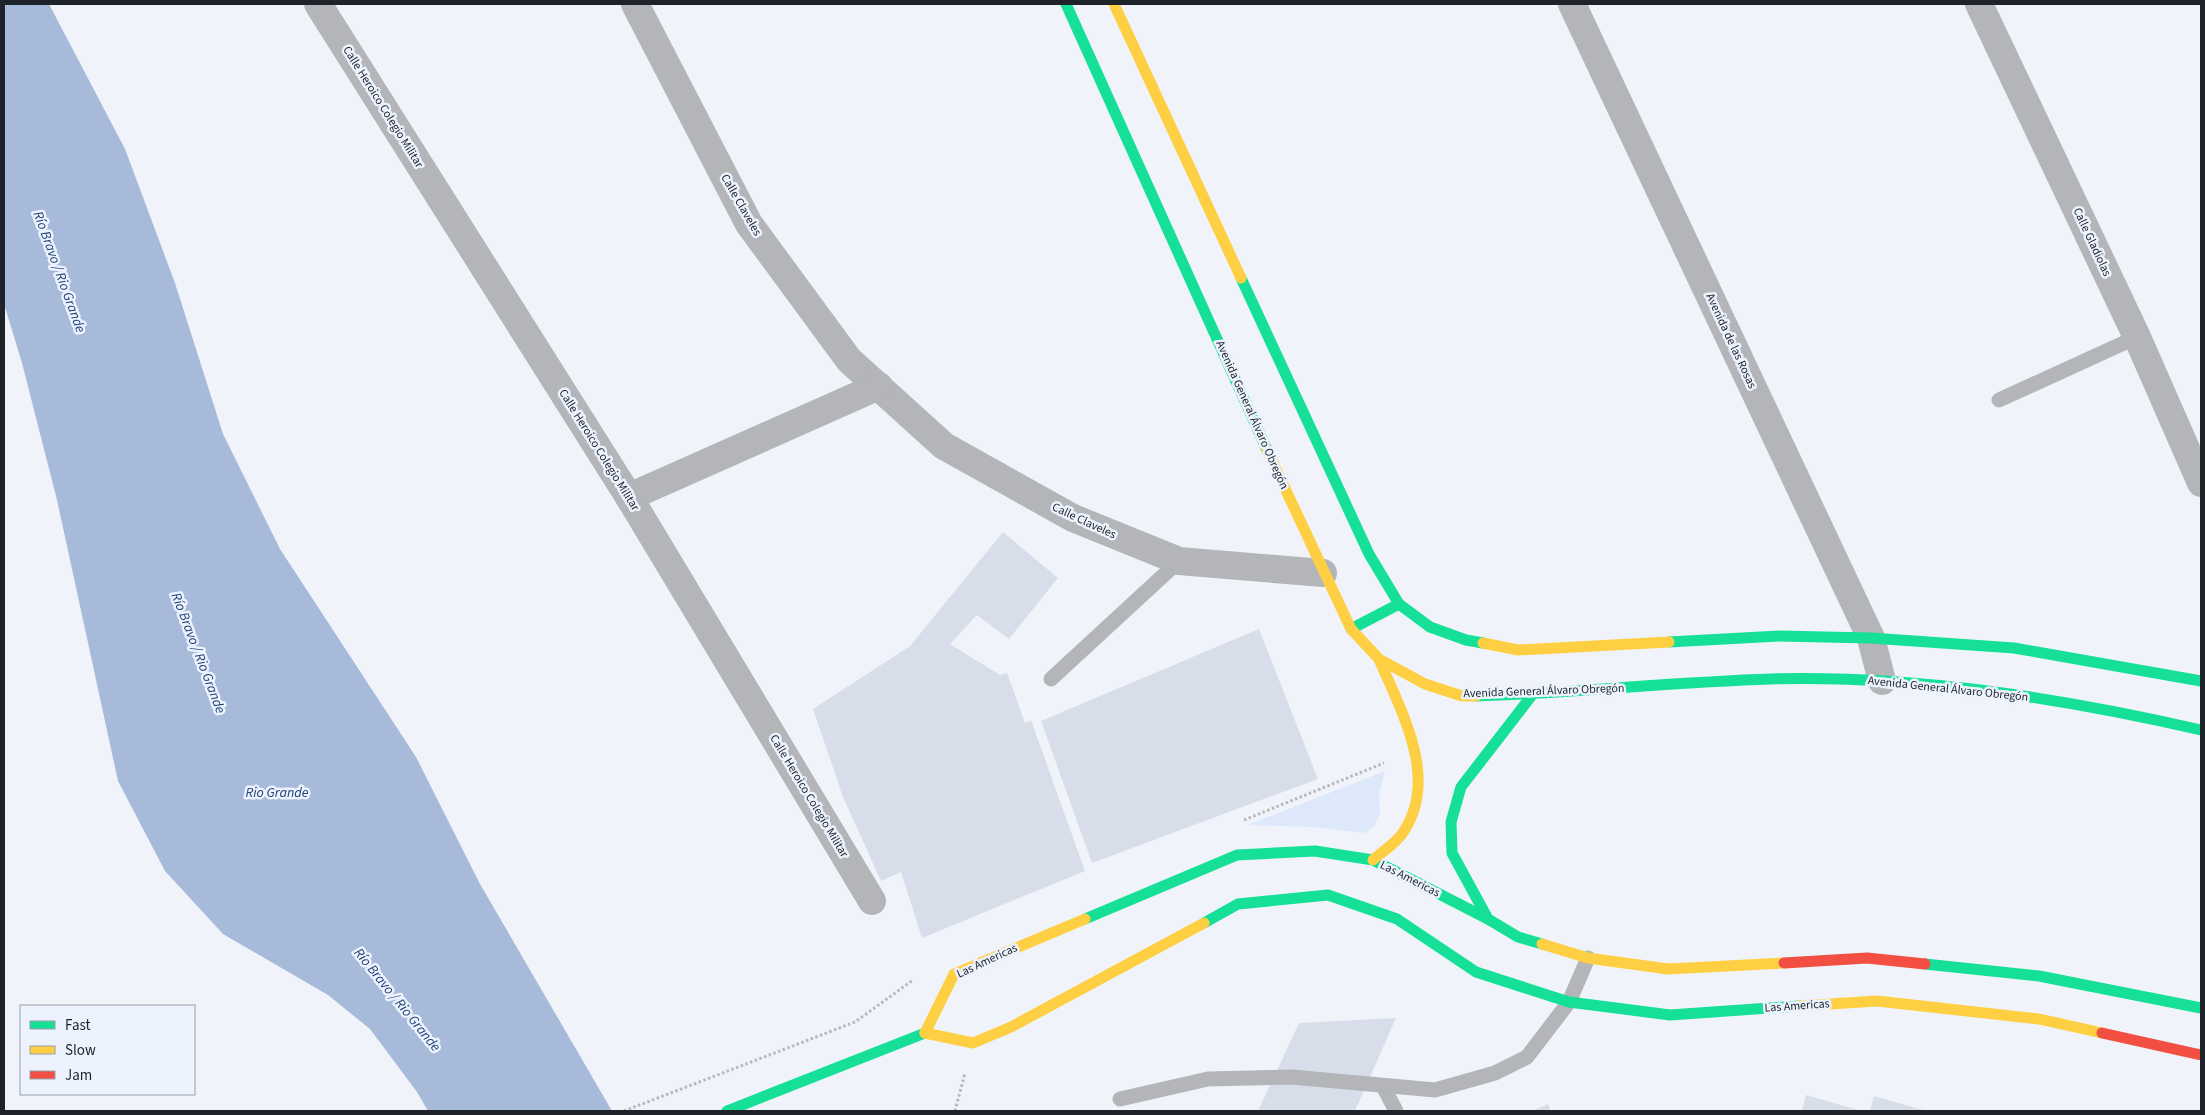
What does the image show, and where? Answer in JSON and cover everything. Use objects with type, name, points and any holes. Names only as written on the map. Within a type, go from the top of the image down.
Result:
[{"type":"main road","name":"Avenida General Álvaro Obregón","points":[[1066,4],[1323,573],[1351,629],[1379,659],[1425,684],[1462,696],[1533,694],[1771,679],[1882,681],[2016,695],[2118,711],[2201,730]]},
{"type":"main road","points":[[1114,4],[1369,554],[1399,604],[1430,627],[1466,640],[1518,650],[1779,636],[1872,638],[2014,648],[2201,681]]},
{"type":"main road","points":[[1351,629],[1399,604]]},
{"type":"main road","points":[[1373,860],[1404,831],[1418,800],[1415,751],[1379,659]]},
{"type":"main road","points":[[1488,919],[1452,853],[1451,822],[1461,787],[1533,694]]},
{"type":"main road","name":"Las Americas","points":[[925,1033],[954,974],[1237,855],[1315,850],[1373,860],[1488,919],[1518,937],[1588,958],[1668,969],[1867,958],[2039,976],[2201,1008]]},
{"type":"main road","name":"Las Americas","points":[[972,1043],[1011,1027],[1238,904],[1328,895],[1397,919],[1476,972],[1568,1002],[1670,1015],[1877,1001],[2039,1020],[2201,1055]]},
{"type":"main road","points":[[726,1111],[925,1033],[972,1043]]},
{"type":"street","name":"Calle Heroico Colegio Militar","points":[[318,4],[629,497],[872,901]]},
{"type":"street","name":"Calle Claveles","points":[[635,4],[749,224],[849,360],[944,446],[1073,518],[1179,561],[1323,573]]},
{"type":"street","name":"Avenida de las Rosas","points":[[1572,4],[1872,638],[1882,681]]},
{"type":"street","name":"Calle Gladiolas","points":[[1979,4],[2137,337],[2201,483]]},
{"type":"street","points":[[629,497],[879,386]]},
{"type":"lane","points":[[2000,400],[2137,337]]},
{"type":"lane","points":[[1051,679],[1179,561]]},
{"type":"lane","points":[[1120,1099],[1208,1079],[1292,1078],[1436,1090],[1495,1074],[1527,1057],[1568,1002],[1588,958]]},
{"type":"lane","points":[[1383,1086],[1396,1111]]},
{"type":"path","points":[[624,1111],[855,1022]]},
{"type":"path","points":[[955,1111],[972,1043]]},
{"type":"shaded area","points":[[1385,771],[1379,795],[1380,814],[1374,827],[1364,833],[1312,827],[1248,825]]},
{"type":"water","name":"Rio Grande","points":[[4,4],[49,4],[125,149],[175,283],[223,434],[280,549],[416,757],[480,884],[612,1111],[428,1111],[417,1092],[370,1029],[328,995],[223,934],[165,871],[118,781],[57,500],[22,363],[4,304]]},
{"type":"building","points":[[1003,532],[1058,578],[1009,639],[977,615],[950,644],[1000,675],[1007,673],[1025,723],[1031,720],[1085,871],[922,938],[901,872],[881,881],[843,797],[813,709],[910,646]]},
{"type":"building","points":[[1259,629],[1318,779],[1092,863],[1041,721]]},
{"type":"building","points":[[1396,1018],[1355,1111],[1258,1111],[1299,1023]]},
{"type":"building","points":[[1806,1095],[1862,1111],[1802,1111]]},
{"type":"building","points":[[1874,1096],[1927,1111],[1870,1111]]},
{"type":"building","points":[[1548,1104],[1551,1111],[1532,1111]]},
{"type":"traffic: fast","points":[[1066,4],[1267,450]]},
{"type":"traffic: fast","points":[[1241,278],[1369,554],[1399,604],[1430,627],[1466,640],[1483,643]]},
{"type":"traffic: fast","points":[[1351,629],[1399,604]]},
{"type":"traffic: fast","points":[[1669,642],[1779,636],[1871,638],[2014,648],[2201,681]]},
{"type":"traffic: fast","points":[[1476,696],[1771,679],[1879,681],[1988,691],[2041,699],[2148,718],[2201,730]]},
{"type":"traffic: fast","points":[[1488,919],[1452,853],[1451,822],[1461,787],[1533,694]]},
{"type":"traffic: fast","points":[[1085,919],[1237,855],[1315,851],[1373,860],[1488,919],[1518,937],[1542,944]]},
{"type":"traffic: fast","points":[[1204,923],[1238,904],[1328,895],[1397,919],[1476,972],[1569,1002],[1670,1015],[1799,1006]]},
{"type":"traffic: fast","points":[[1925,964],[2039,976],[2201,1008]]},
{"type":"traffic: fast","points":[[727,1111],[925,1033]]},
{"type":"traffic: slow","points":[[1114,4],[1241,278]]},
{"type":"traffic: slow","points":[[1267,450],[1351,629],[1379,659],[1425,684],[1462,696],[1476,696]]},
{"type":"traffic: slow","points":[[1483,643],[1518,650],[1669,642]]},
{"type":"traffic: slow","points":[[1373,860],[1394,843],[1404,831],[1414,810],[1418,789],[1413,744],[1406,722],[1379,659]]},
{"type":"traffic: slow","points":[[925,1033],[954,974],[1085,919]]},
{"type":"traffic: slow","points":[[925,1033],[973,1043],[1011,1027],[1204,923]]},
{"type":"traffic: slow","points":[[1542,944],[1588,958],[1668,969],[1784,963]]},
{"type":"traffic: slow","points":[[1799,1006],[1877,1001],[2039,1019],[2102,1033]]},
{"type":"traffic: jam","points":[[1784,963],[1867,958],[1925,964]]},
{"type":"traffic: jam","points":[[2102,1033],[2201,1055]]},
{"type":"water label","name":"Río Bravo / Rio Grande","points":[[59,272]]},
{"type":"water label","name":"Río Bravo / Rio Grande","points":[[198,653]]},
{"type":"water label","name":"Río Bravo / Rio Grande","points":[[397,1000]]}]
